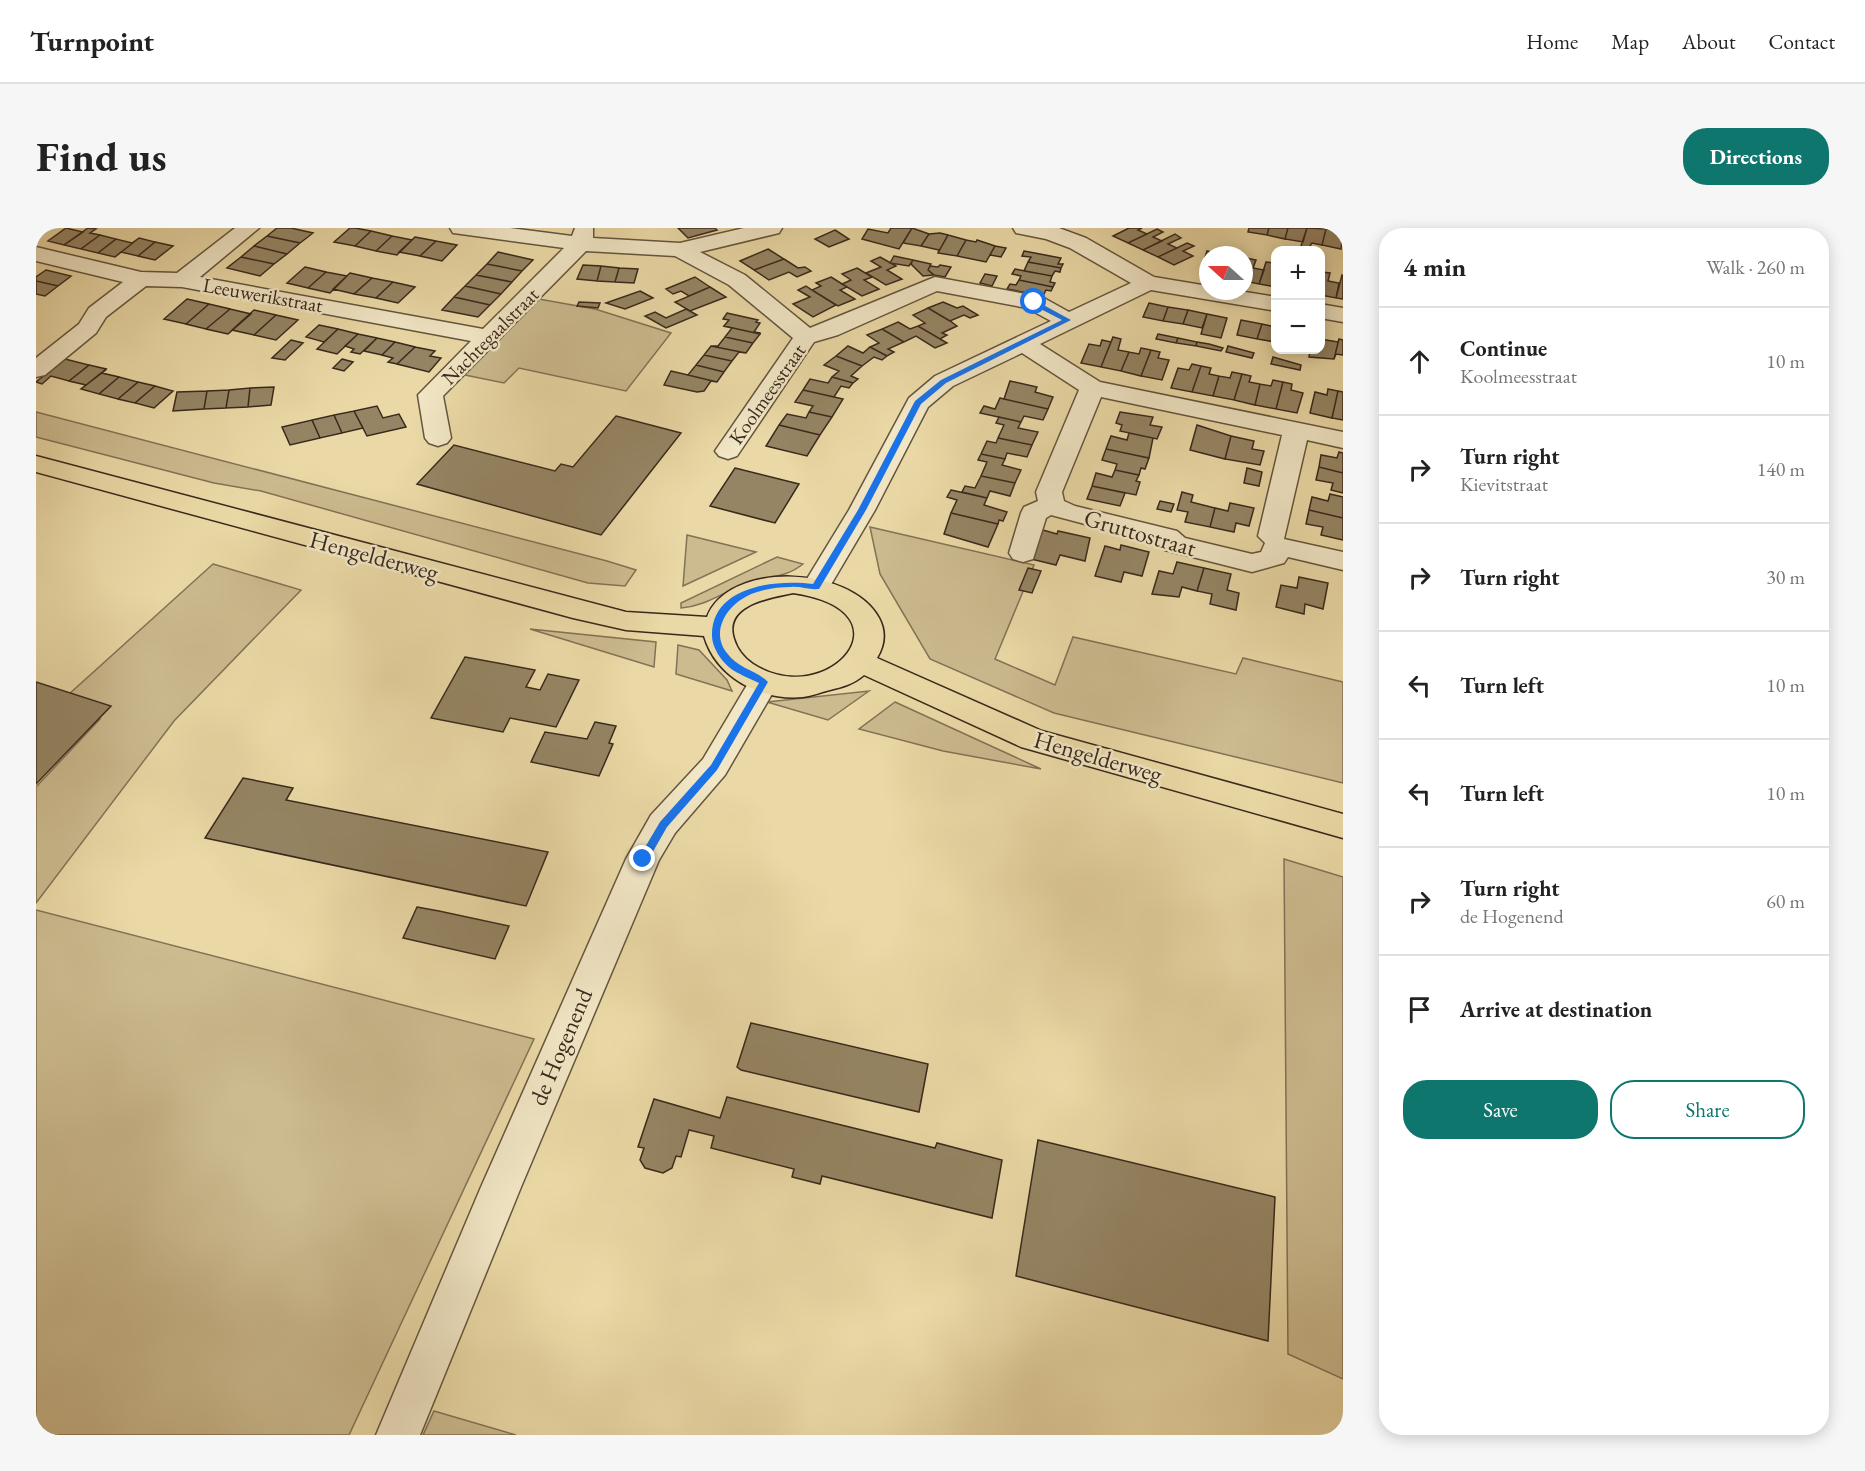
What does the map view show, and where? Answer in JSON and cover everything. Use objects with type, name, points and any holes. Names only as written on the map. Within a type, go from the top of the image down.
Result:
[{"type":"main road","name":"Hengelderweg","points":[[36,464],[583,611],[626,621],[716,627]]},
{"type":"main road","points":[[793,584],[816,587],[845,599],[865,617],[870,632],[869,647],[861,662],[848,673],[819,684],[786,686],[764,682],[732,665],[716,640],[716,627],[728,606],[751,591],[771,585],[793,584]]},
{"type":"main road","name":"Hengelderweg","points":[[861,662],[1032,739],[1343,826]]},
{"type":"street","points":[[182,280],[248,228]]},
{"type":"street","points":[[461,228],[583,236],[680,250],[771,228]]},
{"type":"street","points":[[1024,228],[1051,233],[1078,243],[1148,283],[1271,303]]},
{"type":"street","name":"Nachtegaalstraat","points":[[438,438],[430,395],[490,337],[583,236]]},
{"type":"street","name":"Koolmeesstraat","points":[[680,250],[737,280],[806,337]]},
{"type":"street","name":"Leeuwerikstraat","points":[[36,254],[141,279],[182,280],[490,337]]},
{"type":"street","points":[[36,370],[88,328],[97,313],[141,279]]},
{"type":"street","points":[[816,587],[862,510],[918,403],[944,381],[1021,342],[1148,283]]},
{"type":"street","name":"Koolmeesstraat","points":[[728,451],[806,337],[830,330],[935,284],[1034,302],[1067,320]]},
{"type":"street","points":[[1325,312],[1343,315]]},
{"type":"street","points":[[1021,342],[1092,387],[1343,440]]},
{"type":"street","name":"Gruttostraat","points":[[1092,387],[1049,492],[1052,505],[1066,512],[1167,537],[1175,544],[1252,563],[1274,557],[1276,546],[1343,561]]},
{"type":"street","points":[[1272,536],[1296,431]]},
{"type":"street","points":[[1023,553],[1034,513],[1052,505]]},
{"type":"street","name":"de Hogenend","points":[[398,1435],[501,1187],[643,859],[663,824],[714,767],[764,682]]},
{"type":"shaded area","points":[[533,298],[595,309],[671,333],[626,391],[519,368],[504,383],[460,374]]},
{"type":"shaded area","points":[[36,412],[636,570],[625,586],[588,583],[261,491],[214,483],[36,437]]},
{"type":"shaded area","points":[[870,527],[1034,565],[995,659],[1055,685],[1073,637],[1236,674],[1243,658],[1343,682],[1343,783],[1054,713],[930,659],[880,574]]},
{"type":"shaded area","points":[[687,535],[756,552],[683,586]]},
{"type":"shaded area","points":[[777,557],[803,564],[783,575],[746,584],[706,602],[681,608],[681,603]]},
{"type":"shaded area","points":[[213,564],[301,590],[174,721],[36,903],[36,787],[100,719],[57,705]]},
{"type":"shaded area","points":[[530,629],[656,642],[654,667]]},
{"type":"shaded area","points":[[678,645],[699,650],[727,680],[732,691],[676,674]]},
{"type":"shaded area","points":[[869,691],[828,720],[767,702]]},
{"type":"shaded area","points":[[895,702],[1041,769],[943,751],[859,729]]},
{"type":"shaded area","points":[[1284,859],[1343,877],[1343,1379],[1288,1354]]},
{"type":"shaded area","points":[[36,910],[534,1039],[349,1435],[36,1435]]},
{"type":"shaded area","points":[[434,1411],[516,1435],[423,1435]]},
{"type":"building","points":[[66,228],[83,232],[64,245],[48,241]]},
{"type":"building","points":[[88,228],[96,229],[90,233],[100,235],[81,249],[64,245]]},
{"type":"building","points":[[277,228],[291,228],[313,233],[300,243],[267,236]]},
{"type":"building","points":[[350,228],[371,231],[355,246],[334,242]]},
{"type":"building","points":[[678,228],[715,228],[717,230],[688,238]]},
{"type":"building","points":[[891,228],[912,228],[899,249],[862,239],[868,229],[888,233]]},
{"type":"building","points":[[912,228],[929,234],[921,246],[903,243]]},
{"type":"building","points":[[1129,228],[1142,228],[1138,230],[1147,234],[1128,243],[1113,236]]},
{"type":"building","points":[[1249,228],[1269,228],[1267,235],[1248,232]]},
{"type":"building","points":[[1269,228],[1288,228],[1285,239],[1267,235]]},
{"type":"building","points":[[1288,228],[1307,228],[1303,242],[1285,239]]},
{"type":"building","points":[[1307,228],[1326,229],[1322,245],[1312,243],[1310,246],[1301,246]]},
{"type":"building","points":[[1157,229],[1163,232],[1153,237],[1162,241],[1143,250],[1128,243]]},
{"type":"building","points":[[1326,229],[1343,232],[1341,249],[1322,245]]},
{"type":"building","points":[[835,230],[849,239],[829,247],[815,239]]},
{"type":"building","points":[[371,231],[392,236],[376,251],[355,246]]},
{"type":"building","points":[[929,234],[948,235],[938,253],[939,250],[921,246]]},
{"type":"building","points":[[1175,234],[1181,238],[1168,244],[1177,248],[1158,257],[1143,250]]},
{"type":"building","points":[[100,235],[116,239],[98,253],[81,249]]},
{"type":"building","points":[[948,235],[966,240],[957,256],[938,253]]},
{"type":"building","points":[[267,236],[300,243],[287,254],[254,246]]},
{"type":"building","points":[[392,236],[412,240],[397,255],[376,251]]},
{"type":"building","points":[[415,237],[436,241],[420,256],[399,252]]},
{"type":"building","points":[[139,238],[155,242],[138,256],[121,252]]},
{"type":"building","points":[[139,238],[115,257],[98,253],[116,239],[132,243]]},
{"type":"building","points":[[966,240],[976,242],[977,240],[995,246],[986,262],[957,256]]},
{"type":"building","points":[[436,241],[457,245],[442,261],[420,256]]},
{"type":"building","points":[[155,242],[173,246],[155,260],[138,256]]},
{"type":"building","points":[[1187,243],[1194,246],[1183,251],[1193,256],[1174,265],[1158,257]]},
{"type":"building","points":[[254,246],[287,254],[274,264],[241,257]]},
{"type":"building","points":[[995,246],[1006,248],[1001,257],[990,255]]},
{"type":"building","points":[[768,249],[784,259],[754,270],[740,261]]},
{"type":"building","points":[[1024,251],[1061,258],[1058,264],[1063,264],[1061,268],[1028,262],[1031,257],[1022,256]]},
{"type":"building","points":[[498,252],[533,260],[522,271],[487,264]]},
{"type":"building","points":[[894,256],[913,260],[909,266],[890,263]]},
{"type":"building","points":[[241,257],[274,264],[260,276],[227,268]]},
{"type":"building","points":[[880,257],[896,266],[887,270],[902,279],[886,285],[866,273],[881,267],[871,261]]},
{"type":"building","points":[[784,259],[798,268],[805,267],[811,271],[797,277],[789,272],[769,280],[754,270]]},
{"type":"building","points":[[913,260],[931,264],[928,270],[934,275],[923,276],[911,264]]},
{"type":"building","points":[[1028,262],[1061,268],[1060,272],[1055,271],[1052,276],[1024,271]]},
{"type":"building","points":[[1266,262],[1271,263],[1271,286],[1259,284]]},
{"type":"building","points":[[487,264],[522,271],[512,282],[476,275]]},
{"type":"building","points":[[583,265],[601,266],[597,281],[577,279]]},
{"type":"building","points":[[601,266],[619,268],[615,282],[597,281]]},
{"type":"building","points":[[930,266],[951,267],[945,277],[934,275],[928,270]]},
{"type":"building","points":[[305,267],[326,272],[308,288],[287,283]]},
{"type":"building","points":[[619,268],[638,269],[634,283],[615,282]]},
{"type":"building","points":[[857,268],[872,277],[864,280],[879,289],[862,296],[842,284],[851,280],[842,274]]},
{"type":"building","points":[[1253,268],[1264,270],[1259,284],[1253,283]]},
{"type":"building","points":[[1015,269],[1052,276],[1050,282],[1055,283],[1053,287],[1019,280],[1021,276],[1012,274]]},
{"type":"building","points":[[46,270],[71,276],[58,286],[36,281],[36,277]]},
{"type":"building","points":[[326,272],[347,276],[330,293],[308,288]]},
{"type":"building","points":[[1325,272],[1330,273],[1328,281],[1339,283],[1336,298],[1325,296]]},
{"type":"building","points":[[350,273],[372,278],[354,294],[333,289]]},
{"type":"building","points":[[985,274],[997,276],[992,286],[980,283]]},
{"type":"building","points":[[476,275],[512,282],[501,294],[465,286]]},
{"type":"building","points":[[1343,276],[1343,299],[1336,298]]},
{"type":"building","points":[[695,277],[710,287],[689,296],[681,291],[673,294],[666,289]]},
{"type":"building","points":[[831,277],[847,287],[840,290],[855,299],[838,306],[812,290],[821,286],[816,283]]},
{"type":"building","points":[[372,278],[393,282],[376,298],[354,294]]},
{"type":"building","points":[[1019,280],[1053,287],[1051,291],[1046,290],[1043,296],[1007,289],[1010,284],[1016,285]]},
{"type":"building","points":[[36,281],[58,286],[45,296],[36,294]]},
{"type":"building","points":[[393,282],[415,287],[398,303],[376,298]]},
{"type":"building","points":[[465,286],[501,294],[490,305],[454,297]]},
{"type":"building","points":[[806,286],[836,305],[813,317],[793,304],[810,297],[798,290]]},
{"type":"building","points":[[710,287],[726,297],[690,311],[675,302]]},
{"type":"building","points":[[640,291],[653,298],[625,309],[606,303]]},
{"type":"building","points":[[454,297],[490,305],[478,317],[442,310]]},
{"type":"building","points":[[187,299],[209,304],[186,324],[164,319]]},
{"type":"building","points":[[579,302],[600,303],[598,308],[577,306]]},
{"type":"building","points":[[943,302],[957,308],[963,306],[978,315],[970,318],[964,315],[950,321],[928,308]]},
{"type":"building","points":[[1149,303],[1168,307],[1163,321],[1143,317]]},
{"type":"building","points":[[209,304],[230,309],[206,329],[186,324]]},
{"type":"building","points":[[1168,307],[1188,310],[1183,324],[1163,321]]},
{"type":"building","points":[[928,308],[957,326],[942,333],[947,335],[940,339],[918,326],[925,323],[913,315]]},
{"type":"building","points":[[230,309],[251,314],[228,334],[206,329]]},
{"type":"building","points":[[686,309],[697,315],[666,328],[645,316],[655,312],[666,318]]},
{"type":"building","points":[[254,310],[276,315],[254,335],[232,330]]},
{"type":"building","points":[[1188,310],[1207,314],[1202,328],[1183,324]]},
{"type":"building","points":[[727,313],[758,320],[756,322],[760,323],[754,332],[760,334],[724,326],[729,320],[723,319]]},
{"type":"building","points":[[1207,314],[1227,318],[1221,338],[1201,334]]},
{"type":"building","points":[[276,315],[298,320],[276,340],[254,335]]},
{"type":"building","points":[[1241,320],[1262,324],[1257,339],[1237,335]]},
{"type":"building","points":[[898,322],[910,329],[918,326],[947,343],[935,348],[916,336],[904,342],[882,329]]},
{"type":"building","points":[[1262,324],[1271,326],[1271,341],[1257,339]]},
{"type":"building","points":[[319,325],[338,329],[324,342],[306,337]]},
{"type":"building","points":[[723,326],[760,334],[753,343],[725,337],[732,328]]},
{"type":"building","points":[[338,329],[358,334],[337,354],[317,349]]},
{"type":"building","points":[[882,329],[904,342],[888,349],[894,352],[887,356],[870,347],[879,343],[867,335]]},
{"type":"building","points":[[358,334],[377,338],[360,354],[351,352],[354,349],[345,346]]},
{"type":"building","points":[[1158,334],[1178,338],[1176,343],[1156,339]]},
{"type":"building","points":[[725,337],[753,343],[746,353],[711,346],[718,346]]},
{"type":"building","points":[[1113,337],[1121,339],[1118,350],[1129,352],[1121,371],[1101,367]]},
{"type":"building","points":[[377,338],[395,342],[382,355],[364,351]]},
{"type":"building","points":[[1178,338],[1197,342],[1196,346],[1176,343]]},
{"type":"building","points":[[1339,339],[1334,359],[1309,357],[1309,354],[1325,354],[1325,340],[1338,342]]},
{"type":"building","points":[[1339,339],[1343,340],[1343,355],[1336,354],[1334,359]]},
{"type":"building","points":[[291,340],[303,343],[285,360],[272,358]]},
{"type":"building","points":[[1102,340],[1111,342],[1101,367],[1081,363],[1089,344],[1100,346]]},
{"type":"building","points":[[395,342],[415,347],[397,364],[388,362],[393,358],[382,355]]},
{"type":"building","points":[[1197,342],[1223,348],[1221,351],[1196,346]]},
{"type":"building","points":[[711,346],[746,353],[739,352],[732,361],[704,355]]},
{"type":"building","points":[[848,346],[863,353],[870,347],[887,356],[882,360],[874,357],[862,366],[836,356]]},
{"type":"building","points":[[1228,346],[1254,353],[1252,358],[1226,352]]},
{"type":"building","points":[[415,347],[435,351],[430,356],[441,358],[429,372],[397,364]]},
{"type":"building","points":[[1141,348],[1151,350],[1141,376],[1121,371],[1129,352],[1139,354]]},
{"type":"building","points":[[1151,350],[1160,352],[1158,358],[1169,360],[1162,380],[1141,376]]},
{"type":"building","points":[[704,355],[732,361],[724,372],[696,365]]},
{"type":"building","points":[[836,356],[862,366],[851,376],[858,379],[853,383],[832,377],[839,371],[824,365]]},
{"type":"building","points":[[1273,357],[1301,365],[1300,370],[1271,364]]},
{"type":"building","points":[[65,359],[89,365],[69,381],[51,376],[42,384],[36,382]]},
{"type":"building","points":[[342,359],[353,362],[344,371],[333,368]]},
{"type":"building","points":[[1192,364],[1201,366],[1192,392],[1171,388],[1178,368],[1189,370]]},
{"type":"building","points":[[89,365],[106,369],[86,385],[69,381]]},
{"type":"building","points":[[696,365],[724,372],[717,382],[688,375]]},
{"type":"building","points":[[1201,366],[1211,368],[1209,374],[1219,376],[1213,396],[1192,392]]},
{"type":"building","points":[[107,369],[102,373],[119,377],[99,394],[81,389]]},
{"type":"building","points":[[671,371],[717,382],[711,381],[704,391],[697,392],[664,385]]},
{"type":"building","points":[[1232,372],[1242,374],[1234,400],[1213,396],[1219,376],[1230,378]]},
{"type":"building","points":[[1242,374],[1251,376],[1249,382],[1260,384],[1255,405],[1234,400]]},
{"type":"building","points":[[119,377],[138,382],[118,399],[99,394]]},
{"type":"building","points":[[832,377],[853,383],[849,388],[841,386],[834,397],[803,390],[810,379],[828,383]]},
{"type":"building","points":[[1273,380],[1283,382],[1276,409],[1255,405],[1260,384],[1271,386]]},
{"type":"building","points":[[1010,381],[1037,387],[1035,392],[1053,397],[1048,409],[1004,399]]},
{"type":"building","points":[[138,382],[155,386],[135,403],[118,399]]},
{"type":"building","points":[[1283,382],[1292,384],[1291,390],[1303,393],[1297,413],[1276,409]]},
{"type":"building","points":[[155,386],[173,391],[154,408],[135,403]]},
{"type":"building","points":[[274,387],[271,405],[248,407],[250,388]]},
{"type":"building","points":[[250,388],[248,407],[226,408],[229,390]]},
{"type":"building","points":[[1328,389],[1338,391],[1332,418],[1310,413],[1315,392],[1327,395]]},
{"type":"building","points":[[229,390],[226,408],[204,409],[207,391]]},
{"type":"building","points":[[803,390],[843,399],[832,417],[809,412],[813,406],[795,402]]},
{"type":"building","points":[[207,391],[204,409],[173,411],[177,392]]},
{"type":"building","points":[[1338,391],[1343,392],[1343,420],[1332,418]]},
{"type":"building","points":[[1000,398],[1048,409],[1043,420],[1024,416],[1021,422],[980,413],[984,406],[995,409]]},
{"type":"building","points":[[377,406],[383,418],[399,414],[406,427],[367,436],[354,411]]},
{"type":"building","points":[[354,411],[363,428],[342,433],[334,415]]},
{"type":"building","points":[[809,412],[832,417],[820,435],[779,425],[787,414],[806,418]]},
{"type":"building","points":[[1120,412],[1153,417],[1150,425],[1162,427],[1157,439],[1120,431],[1122,425],[1116,423]]},
{"type":"building","points":[[334,415],[342,433],[320,438],[312,420]]},
{"type":"building","points":[[616,416],[681,433],[601,535],[417,484],[454,445],[555,471],[561,464],[573,467]]},
{"type":"building","points":[[999,417],[1021,422],[1018,428],[1038,432],[1032,445],[998,438],[1004,425],[996,423]]},
{"type":"building","points":[[312,420],[320,438],[290,445],[282,427]]},
{"type":"building","points":[[779,425],[820,435],[807,456],[766,446]]},
{"type":"building","points":[[1197,425],[1231,436],[1225,459],[1190,450]]},
{"type":"building","points":[[1129,433],[1153,438],[1149,458],[1106,449],[1111,436],[1127,440]]},
{"type":"building","points":[[1231,436],[1254,441],[1252,449],[1264,451],[1260,465],[1225,459]]},
{"type":"building","points":[[998,438],[1032,445],[1027,457],[1007,453],[1005,459],[981,454],[987,441],[996,443]]},
{"type":"building","points":[[1106,449],[1149,458],[1145,469],[1141,468],[1139,475],[1115,470],[1117,464],[1102,460]]},
{"type":"building","points":[[1339,452],[1343,453],[1343,473],[1319,467],[1321,455],[1337,458]]},
{"type":"building","points":[[981,454],[1005,459],[1002,465],[1021,470],[1015,483],[981,476],[987,462],[978,460]]},
{"type":"building","points":[[1319,467],[1343,473],[1343,493],[1331,490],[1333,483],[1316,480]]},
{"type":"building","points":[[735,468],[799,484],[775,523],[710,506]]},
{"type":"building","points":[[1247,468],[1262,472],[1259,486],[1244,483]]},
{"type":"building","points":[[1115,470],[1139,475],[1136,481],[1140,482],[1136,495],[1092,486],[1096,473],[1112,477]]},
{"type":"building","points":[[981,476],[1015,483],[1010,496],[990,491],[987,498],[962,492],[965,486],[975,488]]},
{"type":"building","points":[[1092,486],[1125,493],[1120,506],[1087,499]]},
{"type":"building","points":[[951,490],[987,498],[984,505],[1007,512],[1003,521],[999,520],[998,524],[951,513],[957,500],[947,497]]},
{"type":"building","points":[[1182,492],[1193,495],[1191,502],[1215,508],[1210,527],[1185,522],[1188,512],[1177,510]]},
{"type":"building","points":[[1330,494],[1343,497],[1343,518],[1309,510],[1312,497],[1328,501]]},
{"type":"building","points":[[1160,501],[1174,504],[1171,512],[1157,509]]},
{"type":"building","points":[[1230,503],[1254,508],[1249,526],[1236,523],[1234,532],[1210,527],[1215,508],[1228,511]]},
{"type":"building","points":[[1309,510],[1343,518],[1343,540],[1321,535],[1323,527],[1306,524]]},
{"type":"building","points":[[951,513],[998,524],[988,547],[944,534]]},
{"type":"building","points":[[1043,530],[1090,538],[1085,561],[1060,555],[1056,565],[1031,559]]},
{"type":"building","points":[[1121,545],[1149,552],[1142,576],[1124,572],[1121,582],[1095,576],[1105,546],[1120,550]]},
{"type":"building","points":[[1177,562],[1204,568],[1197,591],[1182,587],[1179,597],[1152,594],[1159,571],[1173,574]]},
{"type":"building","points":[[1028,568],[1041,571],[1032,593],[1019,590]]},
{"type":"building","points":[[1204,568],[1231,574],[1227,590],[1239,593],[1236,610],[1210,604],[1212,594],[1197,591]]},
{"type":"building","points":[[1299,577],[1328,583],[1323,609],[1305,604],[1304,614],[1276,607],[1281,585],[1297,588]]},
{"type":"building","points":[[465,657],[535,670],[526,687],[540,690],[548,674],[579,680],[556,727],[510,718],[503,732],[431,718]]},
{"type":"building","points":[[36,682],[111,706],[36,784]]},
{"type":"building","points":[[595,722],[616,726],[609,743],[613,744],[599,776],[531,762],[545,732],[587,739]]},
{"type":"building","points":[[243,778],[293,788],[286,800],[548,852],[526,906],[205,838]]},
{"type":"building","points":[[417,907],[509,926],[495,959],[403,938]]},
{"type":"building","points":[[751,1023],[928,1064],[919,1112],[741,1070],[737,1067]]},
{"type":"building","points":[[727,1097],[935,1148],[937,1143],[1002,1160],[992,1218],[822,1176],[820,1184],[792,1177],[794,1169],[711,1148],[714,1136],[689,1130],[681,1157],[676,1156],[672,1168],[663,1173],[645,1168],[640,1160],[644,1148],[638,1147],[654,1099],[720,1118]]},
{"type":"building","points":[[1038,1140],[1275,1197],[1268,1341],[1016,1276]]},
{"type":"route","points":[[643,859],[663,824],[714,767],[764,682],[746,675],[732,665],[722,653],[716,640],[716,627],[722,613],[734,600],[751,591],[771,585],[793,584],[816,587],[862,510],[918,403],[944,381],[1067,320],[1034,302]]}]
